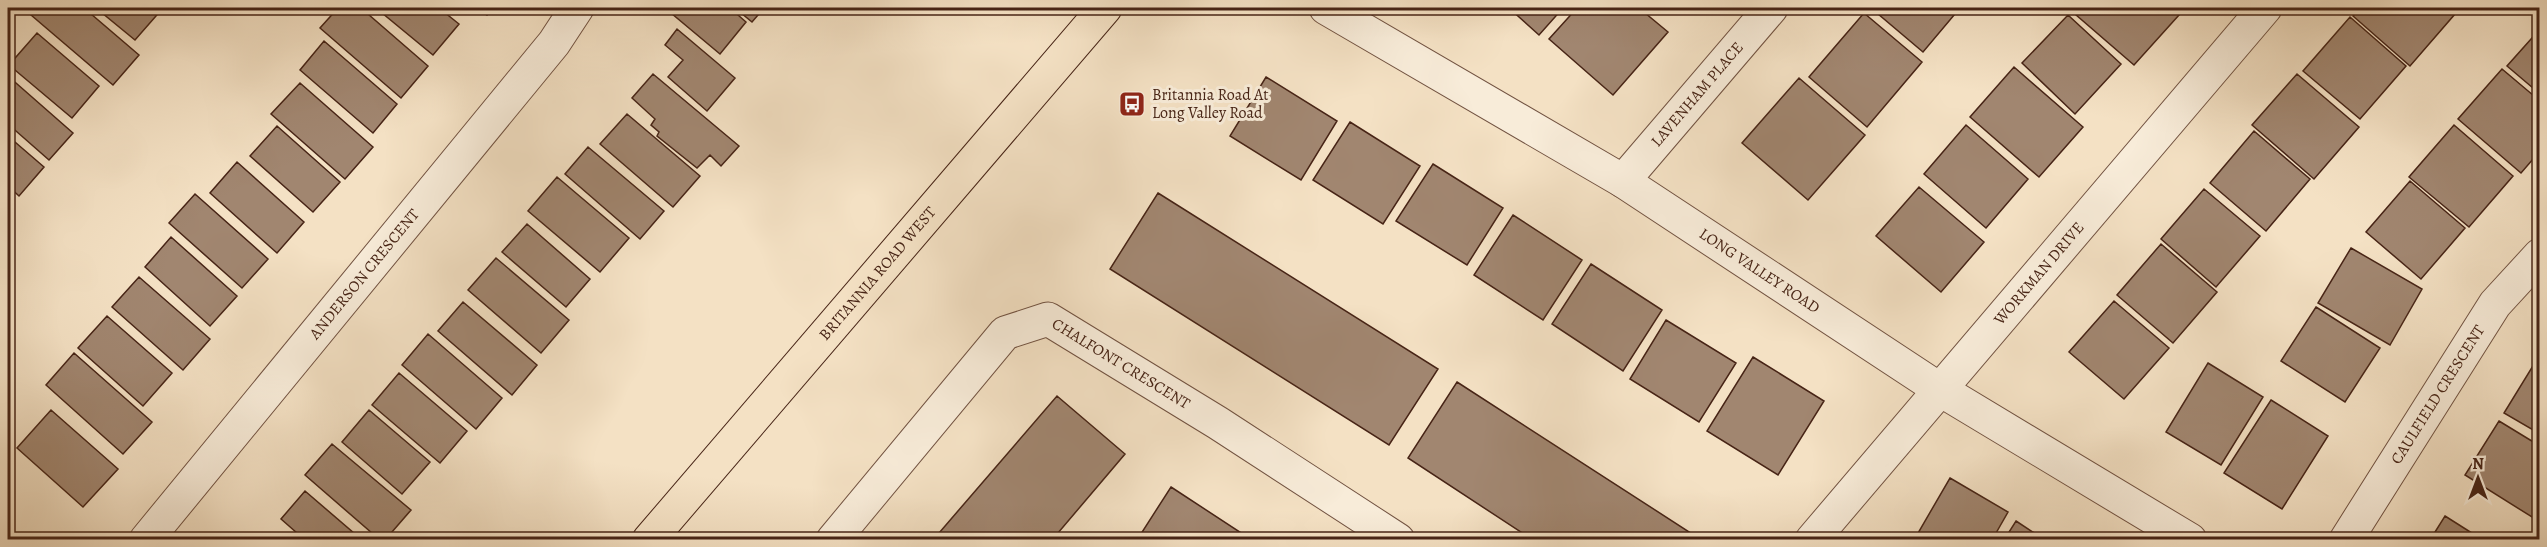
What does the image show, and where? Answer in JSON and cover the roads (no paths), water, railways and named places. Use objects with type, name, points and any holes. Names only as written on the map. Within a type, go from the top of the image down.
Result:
[{"type":"main road","name":"BRITANNIA ROAD WEST","points":[[649,540],[1105,8]]},
{"type":"street","name":"ANDERSON CRESCENT","points":[[146,540],[554,43],[577,8]]},
{"type":"street","name":"LONG VALLEY ROAD","points":[[1326,8],[1623,181],[1939,389],[2190,540]]},
{"type":"street","name":"LAVENHAM PLACE","points":[[1623,181],[1772,8]]},
{"type":"street","name":"WORKMAN DRIVE","points":[[1812,540],[2265,8]]},
{"type":"street","name":"CAULFIELD CRESCENT","points":[[2346,540],[2495,304],[2540,255]]},
{"type":"street","name":"CHALFONT CRESCENT","points":[[833,540],[1005,333],[1048,319],[1218,423],[1398,540]]},
{"type":"place","name":"Britannia Road At Long Valley Road","points":[[1132,104]]}]
